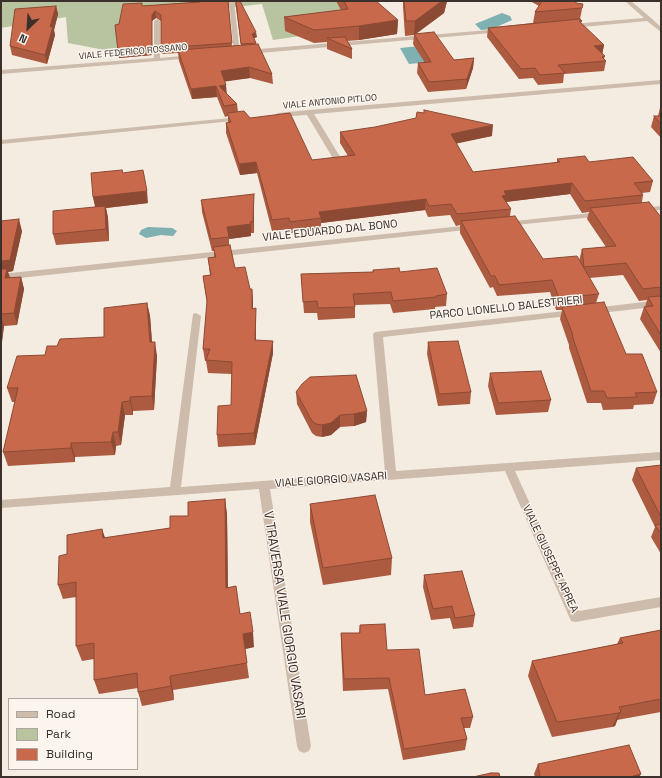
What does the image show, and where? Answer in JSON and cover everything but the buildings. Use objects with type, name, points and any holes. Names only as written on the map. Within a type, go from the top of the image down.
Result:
[{"type":"street","points":[[628,1],[660,29]]},
{"type":"street","points":[[232,2],[237,53]]},
{"type":"street","points":[[562,27],[649,20]]},
{"type":"street","points":[[157,21],[157,60]]},
{"type":"street","points":[[230,54],[506,31]]},
{"type":"street","name":"VIALE FEDERICO ROSSANO","points":[[1,72],[200,56]]},
{"type":"street","name":"VIALE ANTONIO PITLOO","points":[[269,116],[661,82]]},
{"type":"street","points":[[309,112],[338,160]]},
{"type":"street","points":[[1,142],[246,118]]},
{"type":"street","points":[[629,211],[661,208]]},
{"type":"street","points":[[494,225],[613,213]]},
{"type":"street","name":"VIALE EDUARDO DAL BONO","points":[[1,277],[478,227]]},
{"type":"street","name":"PARCO LIONELLO BALESTRIERI","points":[[391,476],[378,334],[661,303]]},
{"type":"street","points":[[175,491],[196,316]]},
{"type":"street","name":"VIALE GIORGIO VASARI","points":[[1,504],[661,456]]},
{"type":"street","name":"VIALE GIUSEPPE APREA","points":[[508,467],[575,617],[661,602]]},
{"type":"street","name":"V TRAVERSA VIALE GIORGIO VASARI","points":[[264,484],[304,746]]},
{"type":"green space","points":[[1,1],[340,1],[356,28],[273,40],[262,4],[145,17],[120,53],[68,43],[66,17],[1,28]]},
{"type":"water","points":[[502,13],[510,16],[512,20],[492,29],[481,30],[475,24]]},
{"type":"water","points":[[420,46],[429,62],[409,64],[400,48]]},
{"type":"water","points":[[148,227],[172,228],[177,231],[173,236],[161,235],[146,238],[139,234],[141,230]]}]
